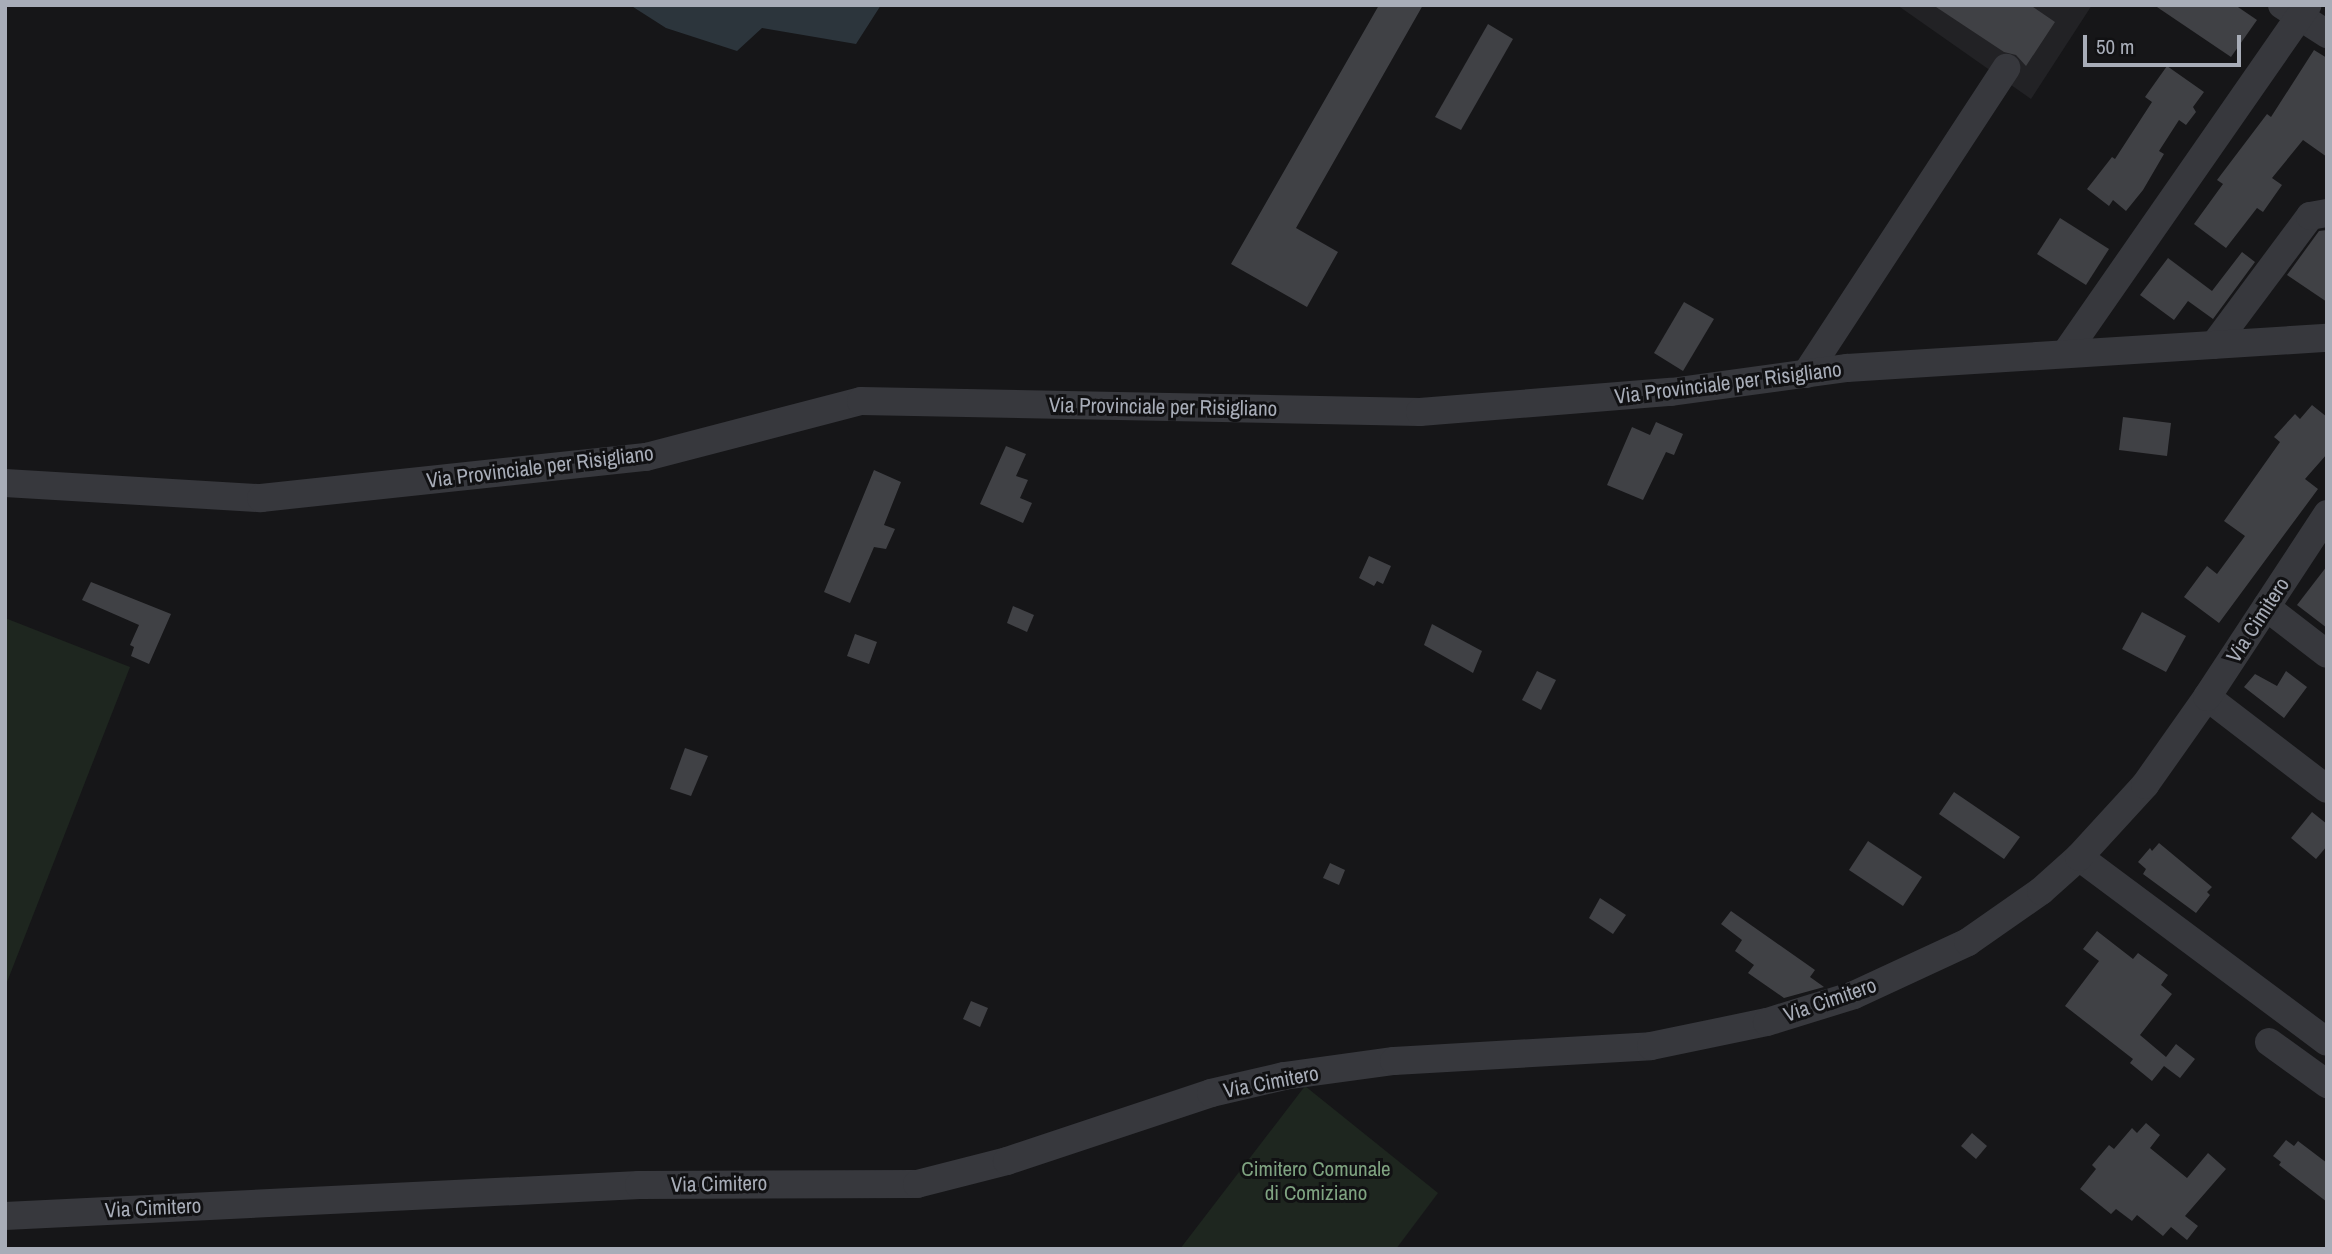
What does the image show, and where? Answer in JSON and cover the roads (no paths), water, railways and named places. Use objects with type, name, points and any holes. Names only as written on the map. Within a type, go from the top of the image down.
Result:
[{"type":"street","points":[[2065,354],[2297,9],[2327,34]]},
{"type":"street","points":[[1806,374],[2007,68]]},
{"type":"street","points":[[2214,345],[2309,216],[2327,213]]},
{"type":"street","name":"Via Provinciale per Risigliano","points":[[5,483],[261,498],[646,457],[861,401],[1420,412],[1671,392],[1806,374],[2327,338]]},
{"type":"street","name":"Via Cimitero","points":[[5,1216],[639,1185],[917,1184],[1007,1161],[1211,1093],[1284,1076],[1394,1061],[1651,1046],[1767,1022],[1854,995],[1968,942],[2041,891],[2079,857],[2145,785],[2207,697],[2327,514]]},
{"type":"street","points":[[2266,607],[2327,654]]},
{"type":"street","points":[[2207,697],[2327,789]]},
{"type":"street","points":[[2079,857],[2327,1042]]},
{"type":"street","points":[[2269,1042],[2327,1084]]},
{"type":"park label","name":"Cimitero Comunale di Comiziano","points":[[1316,1181]]}]
